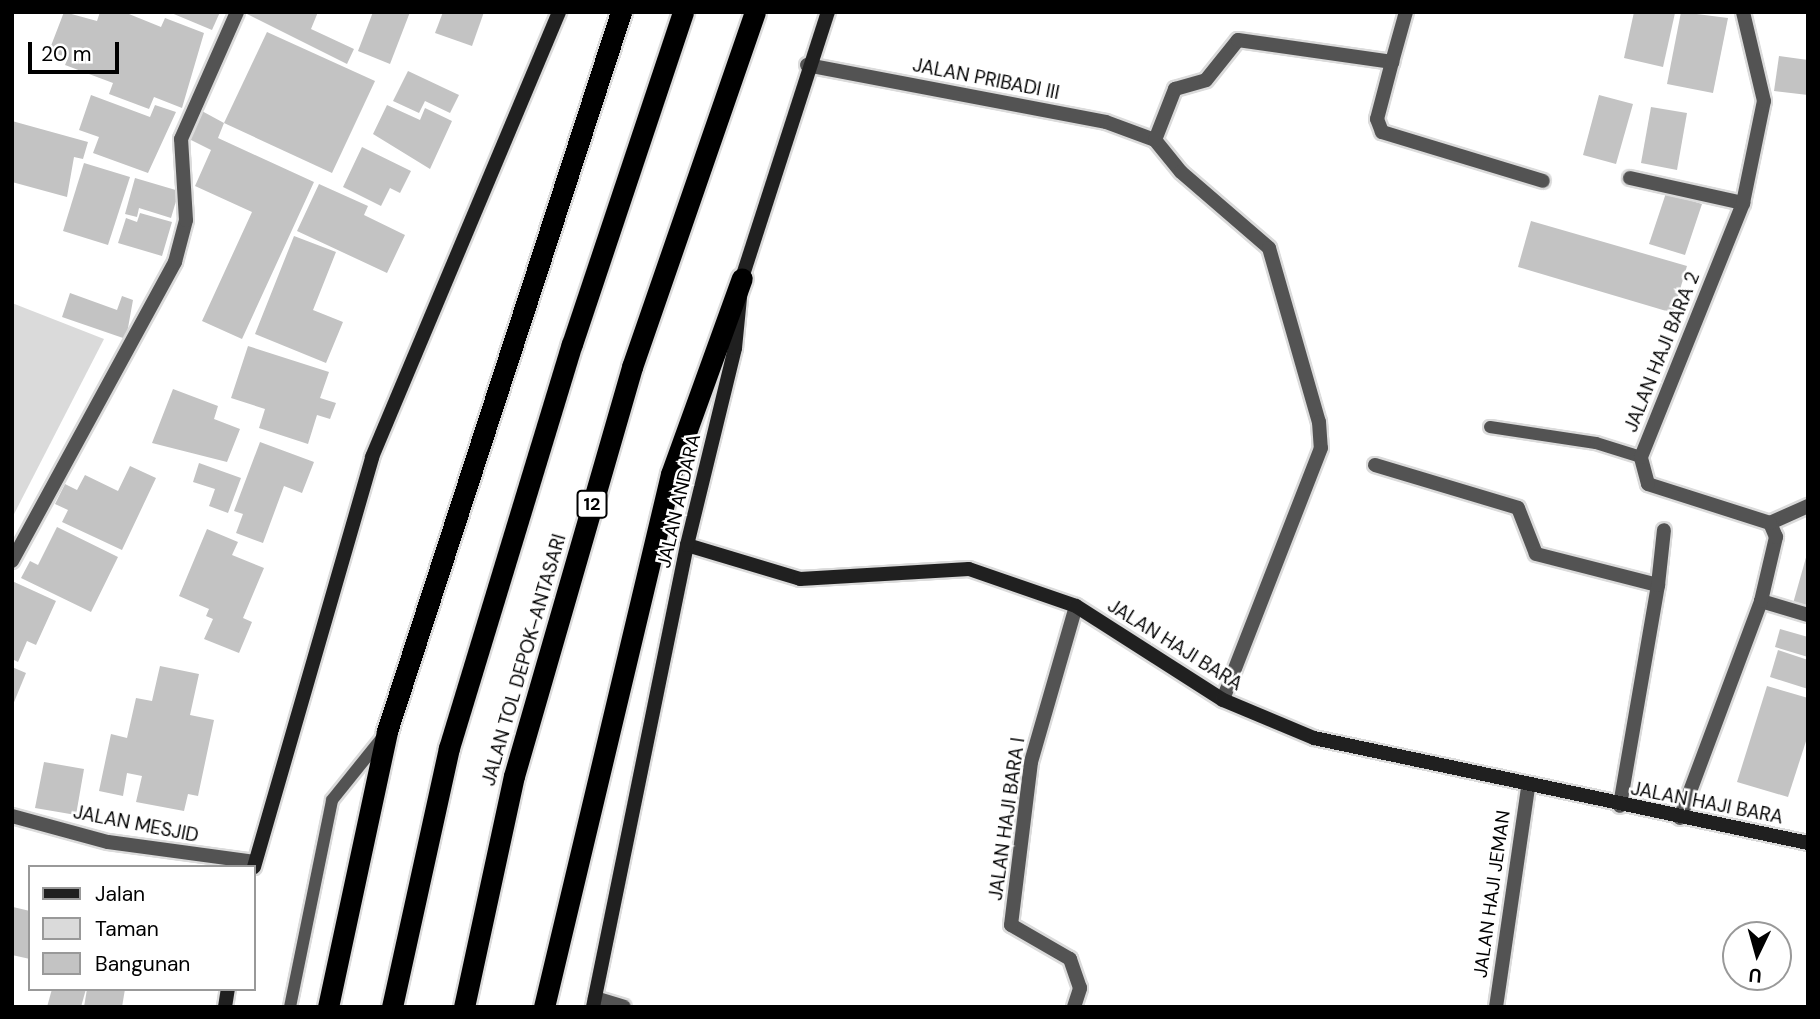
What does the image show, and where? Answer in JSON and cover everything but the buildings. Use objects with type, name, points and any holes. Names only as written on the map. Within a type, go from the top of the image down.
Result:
[{"type":"highway","points":[[328,1007],[387,731],[621,12]]},
{"type":"highway","points":[[392,1007],[449,748],[572,344],[683,12]]},
{"type":"highway","name":"JALAN TOL DEPOK–ANTASARI","points":[[464,1007],[514,776],[632,367],[755,12]]},
{"type":"highway","points":[[544,1007],[671,474],[742,278]]},
{"type":"street","points":[[12,561],[175,262],[186,220],[181,139],[237,12]]},
{"type":"street","points":[[254,864],[372,457],[559,12]]},
{"type":"street","name":"JALAN ANDARA","points":[[594,1002],[687,545],[735,348],[742,278],[807,65],[828,12]]},
{"type":"street","points":[[1406,12],[1377,119],[1382,132],[1543,181]]},
{"type":"street","name":"JALAN HAJI BARA 2","points":[[1743,12],[1764,101],[1743,203],[1641,457],[1648,484],[1770,523]]},
{"type":"street","points":[[1223,700],[1321,447],[1319,422],[1269,248],[1181,172],[1155,140],[1175,89],[1206,80],[1238,40],[1392,62]]},
{"type":"street","name":"JALAN PRIBADI III","points":[[807,65],[1106,122],[1155,140]]},
{"type":"street","points":[[1630,177],[1743,203]]},
{"type":"street","points":[[1376,465],[1518,508],[1536,554],[1658,585]]},
{"type":"street","points":[[1681,818],[1761,601],[1776,537],[1770,523],[1808,506]]},
{"type":"street","points":[[1620,806],[1658,585],[1664,530]]},
{"type":"street","name":"JALAN HAJI BARA","points":[[687,545],[800,579],[969,569],[1076,606],[1223,700],[1314,738],[1528,787],[1808,843]]},
{"type":"street","points":[[1761,601],[1808,615]]},
{"type":"street","name":"JALAN HAJI BARA I","points":[[1074,1007],[1080,988],[1070,959],[1012,925],[1031,762],[1076,606]]},
{"type":"street","name":"JALAN HAJI JEMAN","points":[[1496,1007],[1528,787]]},
{"type":"street","name":"JALAN MESJID","points":[[12,816],[173,860],[254,864]]},
{"type":"street","points":[[594,1002],[624,1007]]},
{"type":"lane","points":[[1490,427],[1641,457]]},
{"type":"lane","points":[[290,1007],[332,800],[387,731]]},
{"type":"green space","points":[[12,303],[104,339],[12,518]]}]
